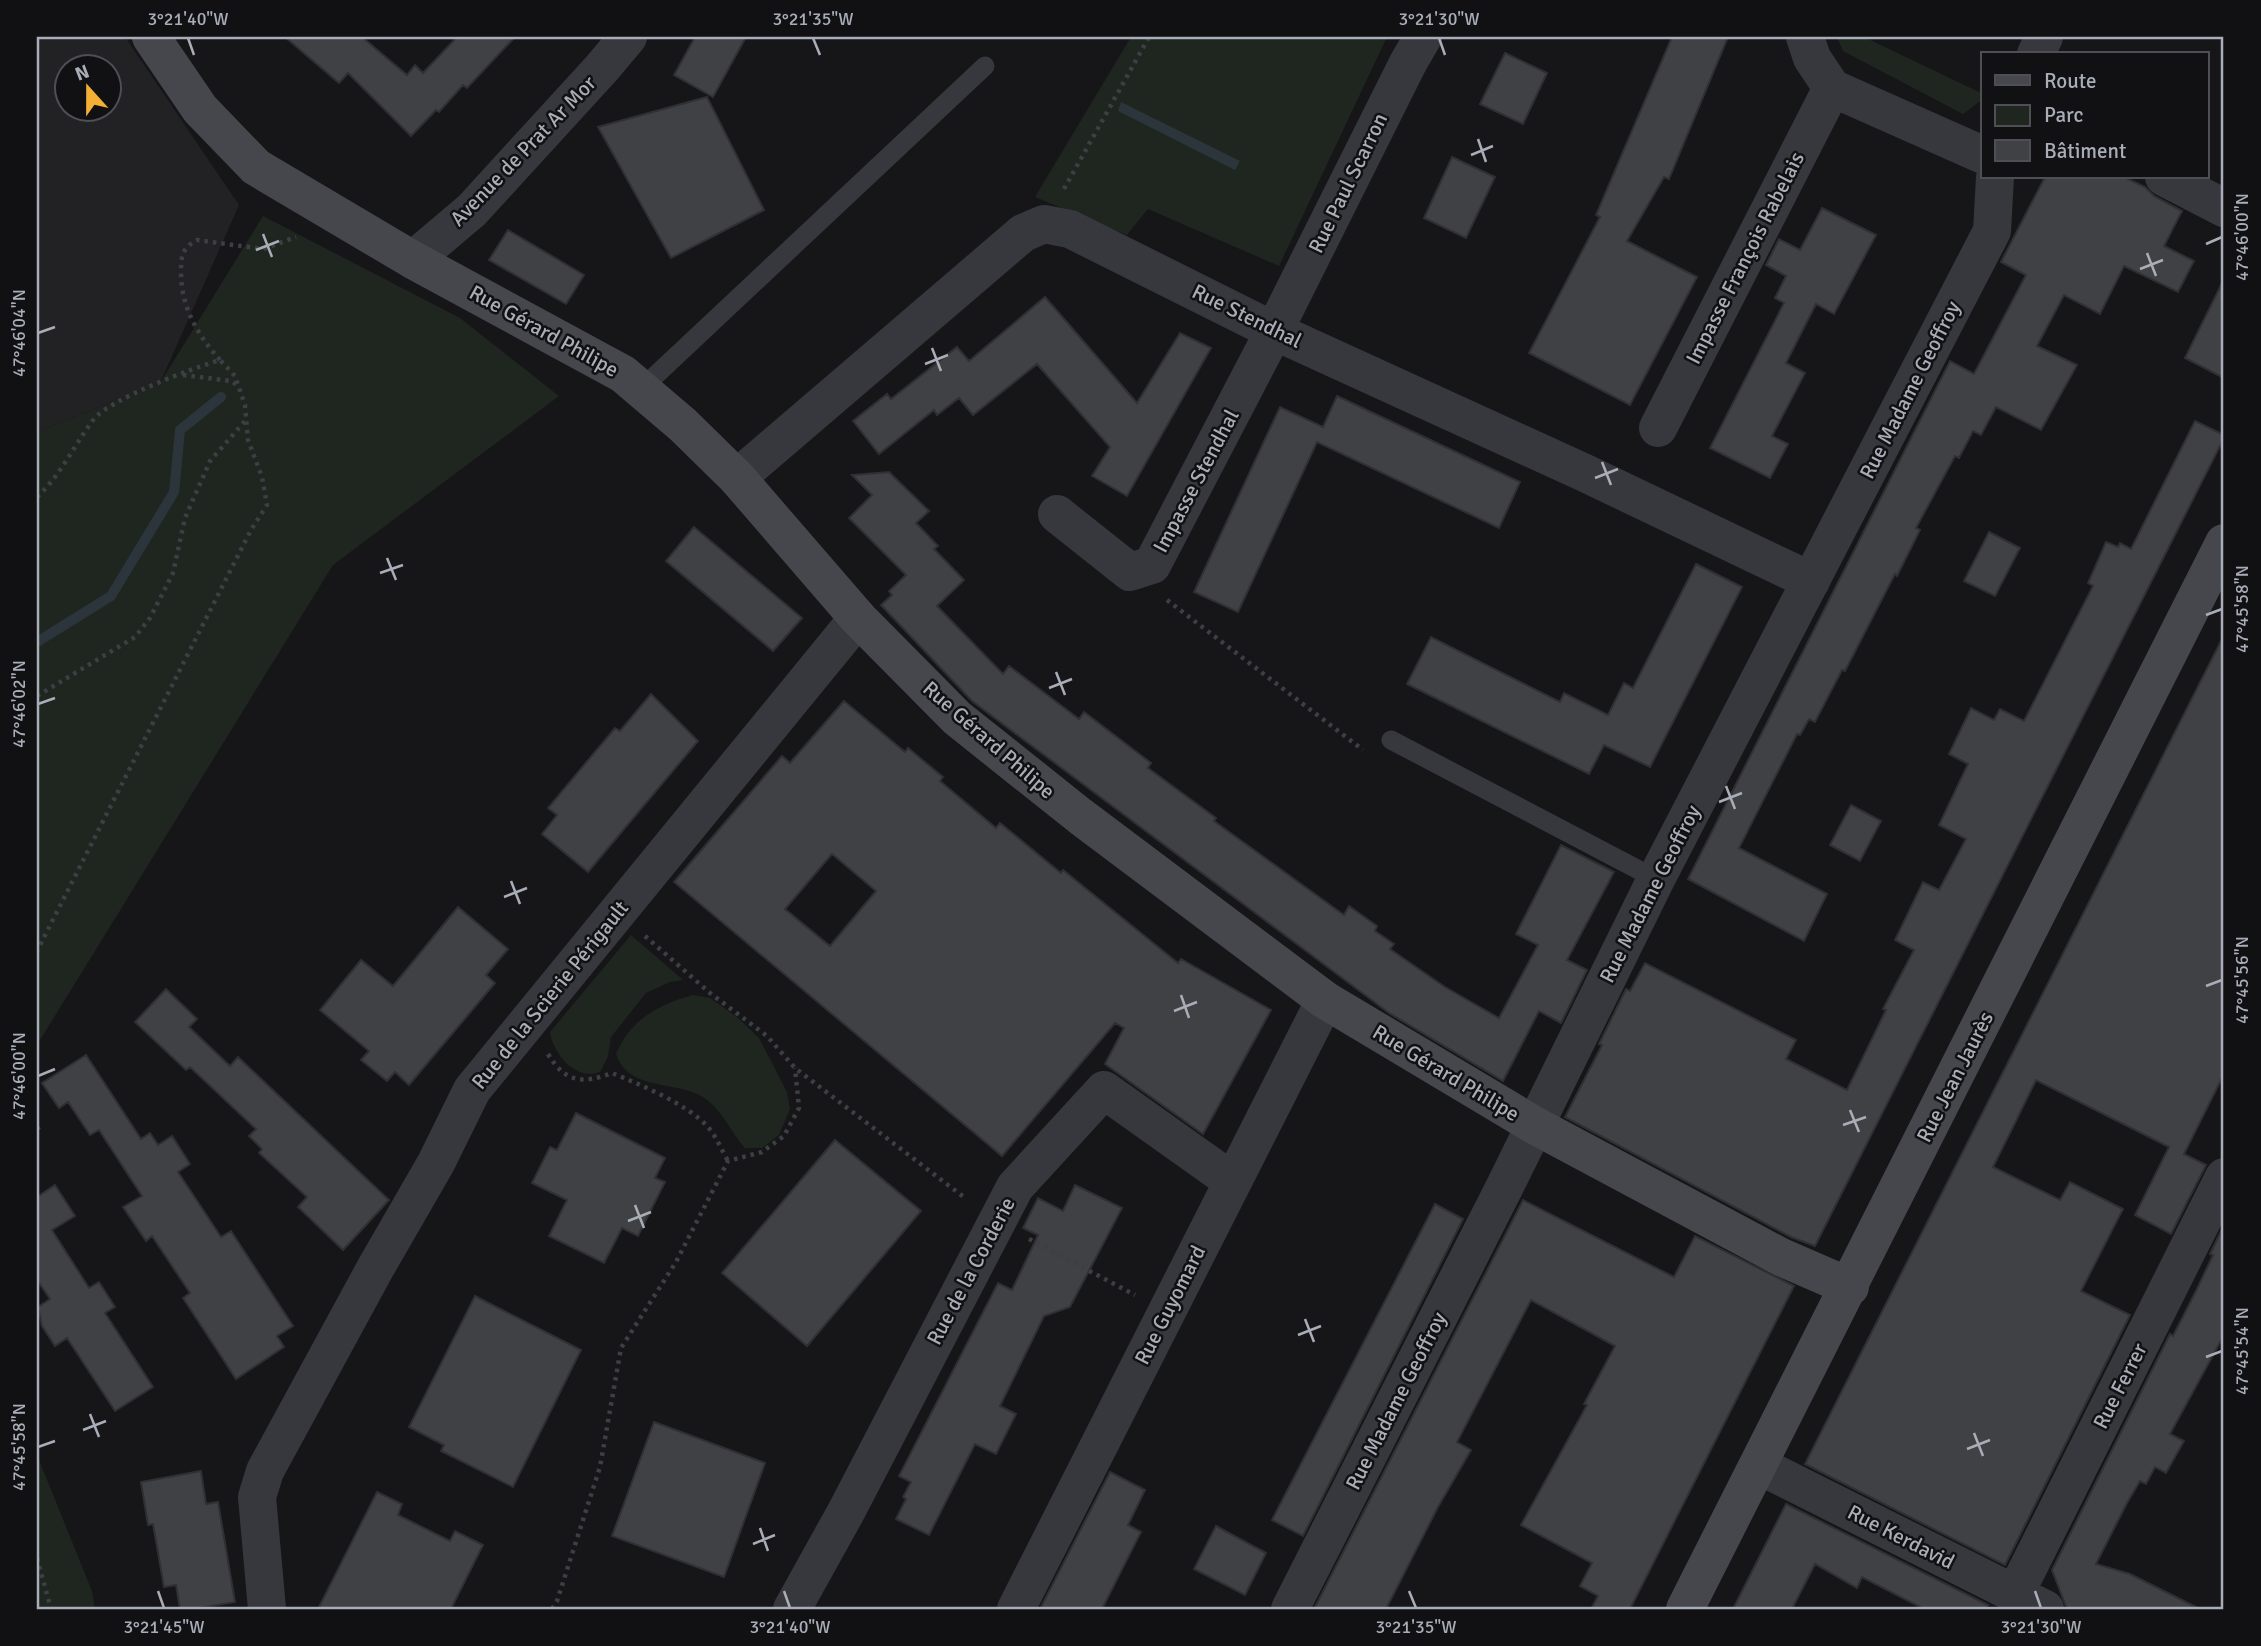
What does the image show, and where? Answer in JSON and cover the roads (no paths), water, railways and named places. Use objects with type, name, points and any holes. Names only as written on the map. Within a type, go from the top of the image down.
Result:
[{"type":"street","name":"Rue Gérard Philipe","points":[[151,37],[200,109],[256,167],[413,260],[623,374],[683,425],[737,478],[858,618],[957,718],[1080,816],[1325,1000],[1534,1125],[1781,1257],[1850,1287]]},
{"type":"street","name":"Avenue de Prat Ar Mor","points":[[413,260],[472,210],[628,37]]},
{"type":"street","name":"Rue Paul Scarron","points":[[1275,331],[1423,37]]},
{"type":"street","points":[[1805,37],[1812,58],[1832,88],[1981,154]]},
{"type":"street","name":"Impasse François Rabelais","points":[[1658,428],[1832,88]]},
{"type":"street","name":"Rue Madame Geoffroy","points":[[1290,1609],[1656,879],[1992,230],[1995,178]]},
{"type":"street","points":[[2167,178],[2224,208]]},
{"type":"street","name":"Rue Stendhal","points":[[737,478],[1023,233],[1044,224],[1070,229],[1275,331],[1635,496],[1811,581]]},
{"type":"street","name":"Impasse Stendhal","points":[[1057,514],[1130,572],[1152,565],[1275,331]]},
{"type":"street","name":"Rue Jean Jaurès","points":[[1685,1609],[2224,543]]},
{"type":"street","name":"Rue de la Scierie Périgault","points":[[267,1609],[257,1497],[265,1471],[436,1163],[472,1090],[858,618]]},
{"type":"street","name":"Rue Guyomard","points":[[1016,1609],[1325,1000]]},
{"type":"street","name":"Rue de la Corderie","points":[[792,1609],[847,1510],[1015,1187],[1104,1090],[1232,1181]]},
{"type":"street","name":"Rue Ferrer","points":[[2030,1602],[2224,1177]]},
{"type":"street","name":"Rue Kerdavid","points":[[1758,1465],[2030,1602]]},
{"type":"lane","points":[[641,389],[985,66]]},
{"type":"lane","points":[[1391,740],[1656,879]]},
{"type":"waterway","points":[[37,642],[111,596],[174,492],[180,430],[221,397]]}]
